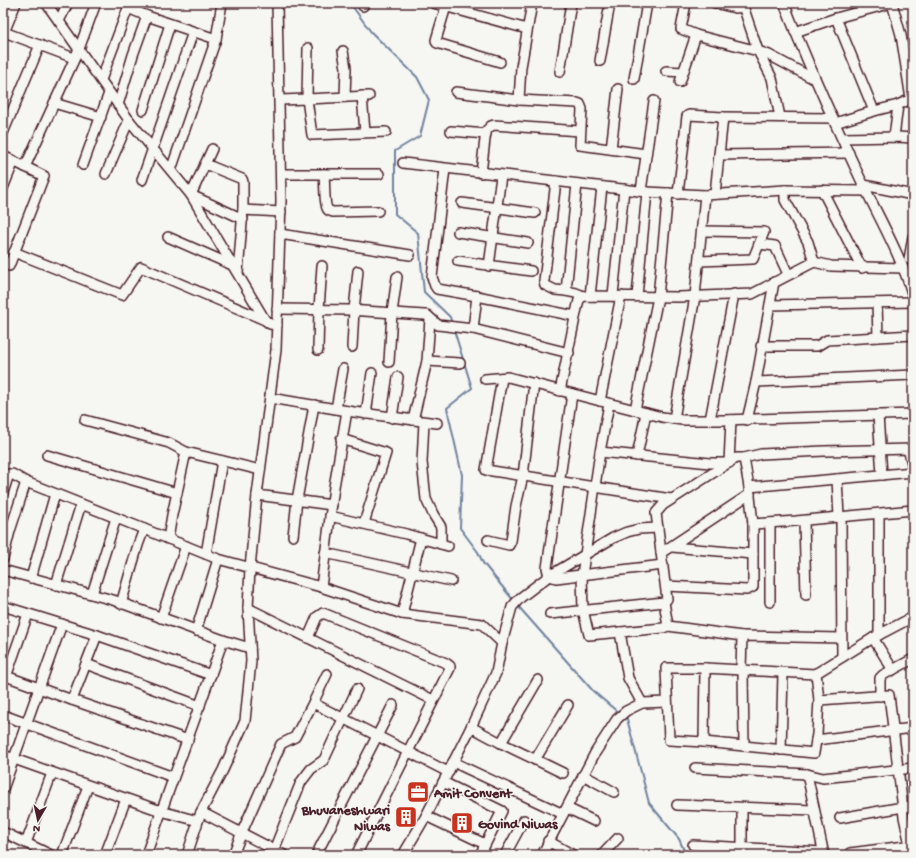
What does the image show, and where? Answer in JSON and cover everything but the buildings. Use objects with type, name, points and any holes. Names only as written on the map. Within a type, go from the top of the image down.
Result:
[{"type":"street","points":[[16,3],[4,33],[74,58]]},
{"type":"street","points":[[46,3],[129,120],[191,194],[265,320]]},
{"type":"street","points":[[59,21],[68,3]]},
{"type":"street","points":[[25,167],[79,49],[96,3]]},
{"type":"street","points":[[171,170],[216,39],[222,3]]},
{"type":"street","points":[[187,855],[200,816],[245,721],[251,661],[248,608],[250,568],[257,495],[276,350],[281,212],[277,3]]},
{"type":"street","points":[[433,3],[446,5],[528,29]]},
{"type":"street","points":[[519,100],[521,67],[532,3]]},
{"type":"street","points":[[560,72],[571,3]]},
{"type":"street","points":[[600,61],[610,3]]},
{"type":"street","points":[[634,79],[646,3]]},
{"type":"street","points":[[686,3],[681,29],[696,35],[769,55],[814,79]]},
{"type":"street","points":[[715,3],[735,8],[743,5],[758,51],[772,78],[780,117]]},
{"type":"street","points":[[770,305],[877,303],[913,297],[901,265],[814,79],[784,3]]},
{"type":"street","points":[[678,194],[687,116],[689,115],[723,117],[780,117],[834,121],[898,105],[911,99],[901,35],[892,3],[836,18],[795,32]]},
{"type":"street","points":[[446,5],[436,40],[438,44],[500,62]]},
{"type":"street","points":[[101,80],[129,6],[147,16],[216,39]]},
{"type":"street","points":[[118,105],[133,55],[147,16]]},
{"type":"street","points":[[836,18],[874,111]]},
{"type":"street","points":[[142,110],[170,24]]},
{"type":"street","points":[[142,180],[193,32]]},
{"type":"street","points":[[680,82],[696,35]]},
{"type":"street","points":[[3,133],[40,45]]},
{"type":"street","points":[[308,48],[307,100],[312,135],[386,132]]},
{"type":"street","points":[[343,51],[346,68],[345,97]]},
{"type":"street","points":[[666,71],[683,72]]},
{"type":"street","points":[[612,149],[618,89]]},
{"type":"street","points":[[456,92],[519,100],[580,104],[582,109],[579,144],[581,146],[646,154]]},
{"type":"street","points":[[83,165],[110,93]]},
{"type":"street","points":[[280,100],[307,100],[366,96],[365,132]]},
{"type":"street","points":[[637,296],[646,154],[654,101]]},
{"type":"street","points":[[54,103],[101,117]]},
{"type":"street","points":[[894,137],[898,105]]},
{"type":"street","points":[[674,418],[695,296],[702,231],[719,156],[723,117]]},
{"type":"street","points":[[106,174],[129,120]]},
{"type":"street","points":[[481,173],[486,134],[488,128],[494,125],[580,131]]},
{"type":"street","points":[[451,131],[486,134]]},
{"type":"street","points":[[842,138],[913,138]]},
{"type":"street","points":[[191,194],[212,149]]},
{"type":"street","points":[[719,156],[849,153]]},
{"type":"street","points":[[3,156],[44,176],[14,252],[5,267]]},
{"type":"street","points":[[3,188],[14,161]]},
{"type":"street","points":[[403,163],[644,192],[710,195],[785,190],[865,188],[913,195]]},
{"type":"street","points":[[205,164],[242,179],[243,182],[243,214],[235,269]]},
{"type":"street","points":[[445,169],[432,277],[433,282],[438,289],[575,316]]},
{"type":"street","points":[[281,174],[379,174]]},
{"type":"street","points":[[324,174],[326,203],[329,211],[378,211]]},
{"type":"street","points":[[489,266],[501,176]]},
{"type":"street","points":[[556,182],[544,281],[545,286],[555,290],[586,296],[658,297],[752,294],[788,274],[814,262],[831,266],[862,268],[901,265],[911,258],[913,237]]},
{"type":"street","points":[[566,291],[577,184]]},
{"type":"street","points":[[586,296],[602,187]]},
{"type":"street","points":[[624,190],[617,296],[600,452],[582,575],[583,610],[589,635],[663,628],[668,626],[742,636],[842,638]]},
{"type":"street","points":[[785,190],[785,200],[808,242],[814,262]]},
{"type":"street","points":[[822,190],[862,268]]},
{"type":"street","points":[[635,410],[658,297],[668,193]]},
{"type":"street","points":[[191,194],[243,214],[281,212]]},
{"type":"street","points":[[462,203],[535,213]]},
{"type":"street","points":[[699,261],[753,259],[764,232],[702,231]]},
{"type":"street","points":[[458,232],[493,236],[528,243]]},
{"type":"street","points":[[280,234],[410,255]]},
{"type":"street","points":[[168,237],[235,269]]},
{"type":"street","points":[[759,244],[775,246],[788,274]]},
{"type":"street","points":[[14,252],[122,295],[142,267],[265,320],[270,324],[277,325]]},
{"type":"street","points":[[458,261],[531,272]]},
{"type":"street","points":[[318,350],[322,266]]},
{"type":"street","points":[[352,347],[358,271]]},
{"type":"street","points":[[389,362],[392,313],[397,277]]},
{"type":"street","points":[[747,420],[756,382],[774,282]]},
{"type":"street","points":[[710,420],[734,294]]},
{"type":"street","points":[[473,329],[476,296]]},
{"type":"street","points":[[560,391],[579,300],[586,296]]},
{"type":"street","points":[[877,303],[878,337]]},
{"type":"street","points":[[277,309],[354,310],[427,315],[438,325],[473,329],[568,353]]},
{"type":"street","points":[[413,420],[427,361],[430,319]]},
{"type":"street","points":[[762,346],[817,346],[827,340],[913,335]]},
{"type":"street","points":[[427,361],[460,364]]},
{"type":"street","points":[[336,409],[343,369]]},
{"type":"street","points":[[366,414],[372,373]]},
{"type":"street","points":[[756,382],[913,375]]},
{"type":"street","points":[[392,418],[398,377]]},
{"type":"street","points":[[485,379],[508,377],[646,413],[674,418],[747,420],[913,414]]},
{"type":"street","points":[[502,378],[486,470],[671,499]]},
{"type":"street","points":[[488,540],[509,545],[511,541],[516,506],[523,476],[534,383]]},
{"type":"street","points":[[548,576],[547,568],[572,394]]},
{"type":"street","points":[[270,398],[392,418],[437,423]]},
{"type":"street","points":[[293,536],[297,500],[314,405]]},
{"type":"street","points":[[321,587],[341,439],[347,411]]},
{"type":"street","points":[[637,456],[646,413]]},
{"type":"street","points":[[878,415],[882,475]]},
{"type":"street","points":[[85,420],[168,443],[186,452],[260,470]]},
{"type":"street","points":[[729,463],[731,420]]},
{"type":"street","points":[[330,516],[364,523],[445,545],[441,527],[426,499],[422,462],[424,422]]},
{"type":"street","points":[[341,439],[386,453],[364,523]]},
{"type":"street","points":[[668,626],[664,602],[667,599],[666,586],[656,513],[671,499],[736,458],[744,458],[761,454],[910,449],[913,467]]},
{"type":"street","points":[[168,539],[186,452]]},
{"type":"street","points":[[600,452],[710,463],[729,463]]},
{"type":"street","points":[[47,455],[177,493]]},
{"type":"street","points":[[666,586],[747,590],[753,587],[753,524],[750,490],[744,458]]},
{"type":"street","points":[[206,554],[222,461]]},
{"type":"street","points":[[661,553],[672,547],[750,490],[838,479],[913,472]]},
{"type":"street","points":[[3,493],[9,474],[12,474],[26,482],[55,494],[206,554],[250,568],[321,587],[402,614],[482,624],[502,643]]},
{"type":"street","points":[[838,479],[842,657]]},
{"type":"street","points":[[3,559],[10,531],[26,482]]},
{"type":"street","points":[[31,578],[55,494]]},
{"type":"street","points":[[257,495],[332,506]]},
{"type":"street","points":[[56,585],[82,504]]},
{"type":"street","points":[[753,524],[804,521],[913,510]]},
{"type":"street","points":[[879,514],[876,637],[893,670]]},
{"type":"street","points":[[92,594],[116,518]]},
{"type":"street","points":[[804,521],[806,595]]},
{"type":"street","points":[[770,523],[770,602]]},
{"type":"street","points":[[404,855],[426,816],[471,727],[496,673],[502,643],[512,607],[520,598],[548,576],[585,556],[613,538],[639,528],[658,528]]},
{"type":"street","points":[[121,604],[144,529]]},
{"type":"street","points":[[402,614],[411,572],[421,538]]},
{"type":"street","points":[[161,618],[186,546]]},
{"type":"street","points":[[672,547],[753,554]]},
{"type":"street","points":[[325,553],[452,581]]},
{"type":"street","points":[[196,631],[218,558]]},
{"type":"street","points":[[548,576],[556,578],[663,565]]},
{"type":"street","points":[[3,570],[92,594],[196,631],[250,648]]},
{"type":"street","points":[[550,614],[664,602]]},
{"type":"street","points":[[3,606],[97,635],[211,675]]},
{"type":"street","points":[[248,608],[366,668],[434,700]]},
{"type":"street","points":[[308,638],[317,617],[322,613],[446,663],[450,666],[356,855]]},
{"type":"street","points":[[28,614],[5,676],[188,740]]},
{"type":"street","points":[[816,673],[819,700],[814,753],[669,740],[666,668],[705,668],[783,673],[816,673],[913,617]]},
{"type":"street","points":[[3,789],[62,624]]},
{"type":"street","points":[[620,632],[628,678],[642,703]]},
{"type":"street","points":[[72,700],[97,635]]},
{"type":"street","points":[[742,636],[744,746]]},
{"type":"street","points":[[146,855],[223,640]]},
{"type":"street","points":[[880,696],[880,678],[913,660]]},
{"type":"street","points":[[86,664],[200,706]]},
{"type":"street","points":[[704,742],[705,668]]},
{"type":"street","points":[[782,750],[783,673]]},
{"type":"street","points":[[234,855],[242,832],[281,744],[295,736],[327,674]]},
{"type":"street","points":[[501,743],[538,680]]},
{"type":"street","points":[[274,850],[301,782],[311,769],[324,760],[357,689]]},
{"type":"street","points":[[819,700],[889,695],[903,807],[912,845],[850,853]]},
{"type":"street","points":[[542,855],[601,741],[617,719],[626,711],[642,703],[667,702]]},
{"type":"street","points":[[313,703],[448,772]]},
{"type":"street","points":[[316,855],[376,735],[393,705]]},
{"type":"street","points":[[535,760],[568,706]]},
{"type":"street","points":[[3,715],[173,777]]},
{"type":"street","points":[[471,727],[563,773]]},
{"type":"street","points":[[816,740],[913,728]]},
{"type":"street","points":[[3,755],[52,774],[161,811],[200,816],[242,832],[284,855]]},
{"type":"street","points":[[453,762],[565,811],[594,821]]},
{"type":"street","points":[[695,768],[807,774],[823,778],[913,768]]},
{"type":"street","points":[[26,843],[52,774]]},
{"type":"street","points":[[693,845],[823,854],[807,774]]},
{"type":"street","points":[[583,775],[614,792]]},
{"type":"street","points":[[443,782],[502,811],[480,855]]},
{"type":"street","points":[[62,855],[88,786]]},
{"type":"street","points":[[105,855],[126,799]]},
{"type":"street","points":[[677,805],[814,810]]},
{"type":"street","points":[[840,818],[913,806]]},
{"type":"street","points":[[742,808],[742,848]]},
{"type":"street","points":[[426,816],[485,844]]},
{"type":"street","points":[[505,855],[524,820]]},
{"type":"street","points":[[3,832],[51,855]]},
{"type":"street","points":[[602,855],[618,838]]},
{"type":"street","points":[[548,841],[573,855]]},
{"type":"waterway","points":[[350,3],[371,32],[417,77],[429,100],[420,136],[395,151],[395,214],[418,233],[424,292],[450,317],[452,324]]},
{"type":"waterway","points":[[454,330],[472,388],[447,408],[462,475],[460,528],[478,552],[483,563],[514,601]]},
{"type":"waterway","points":[[518,606],[594,692],[619,713]]},
{"type":"waterway","points":[[624,717],[627,719],[649,803],[679,839],[686,855]]},
{"type":"place","name":"Amit Convent","points":[[418,792]]},
{"type":"place","name":"Bhuvaneshwari Niwas","points":[[406,817]]},
{"type":"place","name":"Govind Niwas","points":[[462,823]]}]
